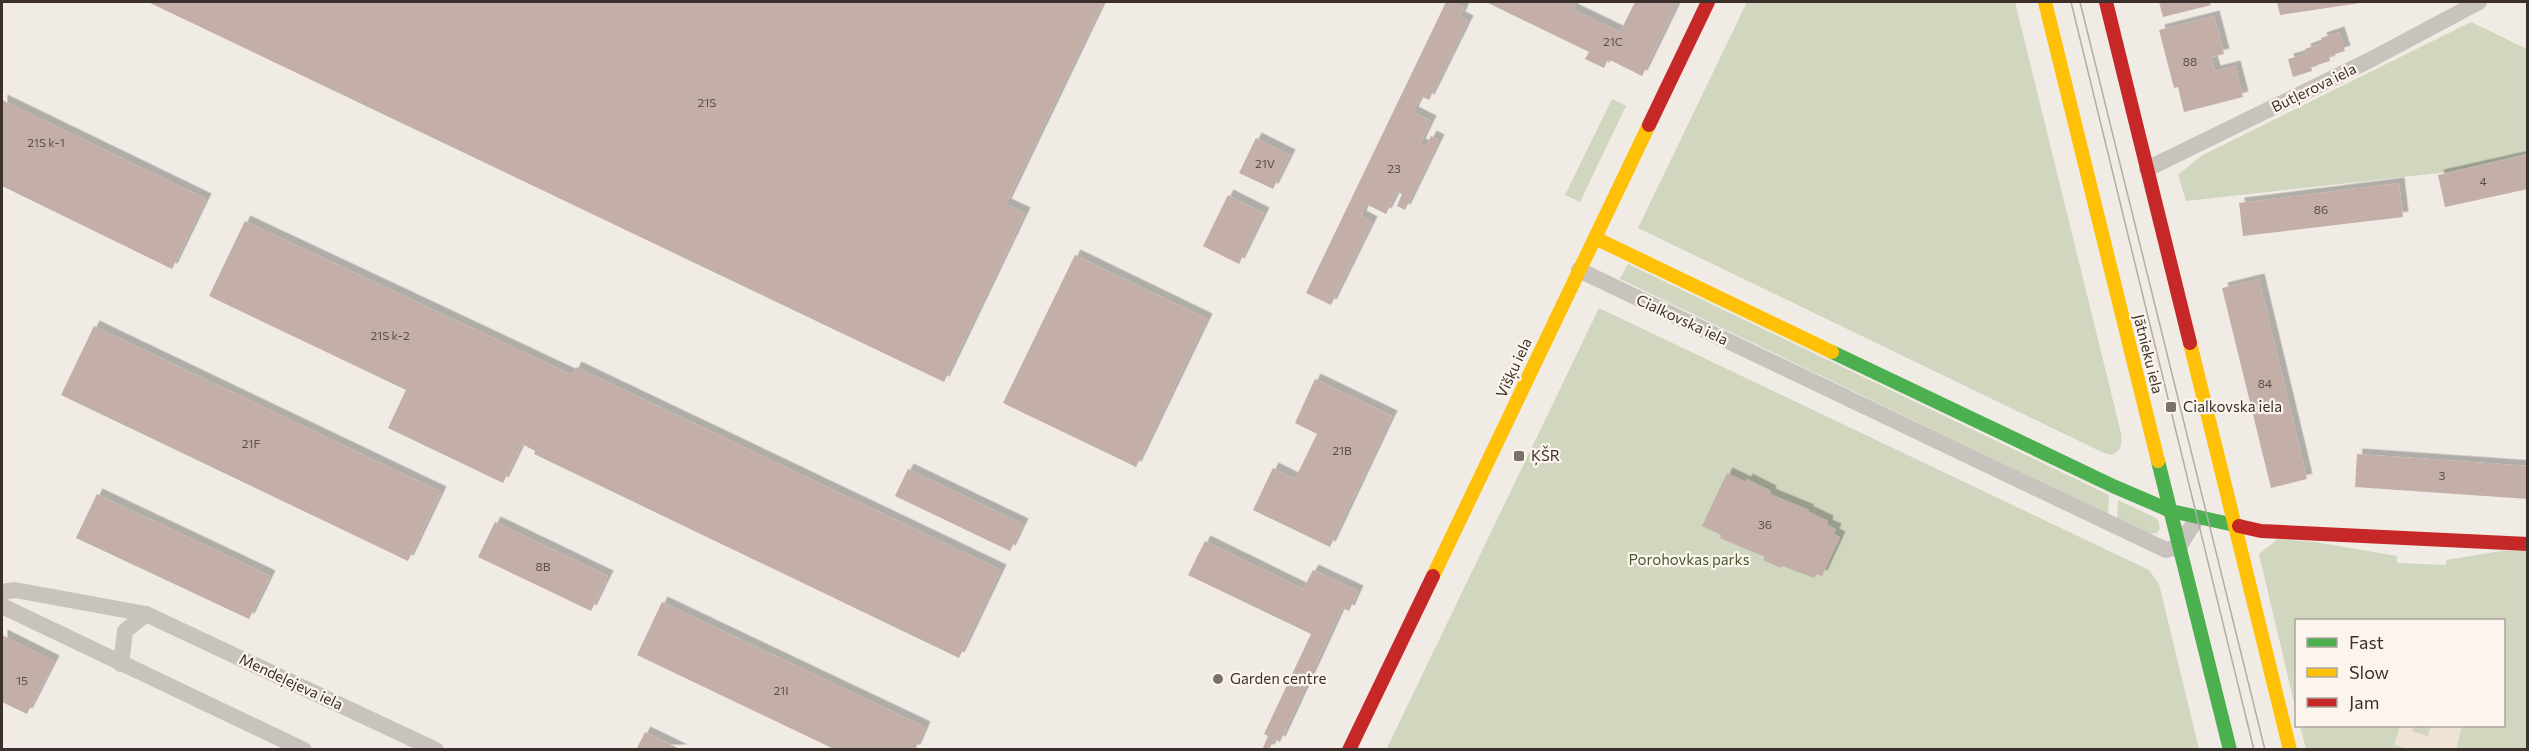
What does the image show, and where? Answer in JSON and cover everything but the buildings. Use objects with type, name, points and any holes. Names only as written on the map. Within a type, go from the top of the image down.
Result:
[{"type":"street","name":"Višķu iela","points":[[1348,750],[1708,2]]},
{"type":"street","name":"Jātnieku iela","points":[[2045,2],[2230,750]]},
{"type":"street","points":[[2106,2],[2290,750]]},
{"type":"street","name":"Butļerova iela","points":[[2147,169],[2370,60],[2479,2]]},
{"type":"street","points":[[1595,238],[2102,481],[2172,511],[2261,531],[2528,544]]},
{"type":"street","name":"Cialkovska iela","points":[[1579,270],[2166,550],[2179,547]]},
{"type":"street","points":[[2179,547],[2197,518]]},
{"type":"street","name":"Mendeļejeva iela","points":[[2,592],[15,590],[146,614],[436,750]]},
{"type":"street","points":[[2,606],[304,750]]},
{"type":"street","points":[[121,664],[125,631],[146,614]]},
{"type":"green space","points":[[1747,2],[2015,2],[2121,433],[2121,446],[2118,451],[2112,455],[2104,453],[1638,228]]},
{"type":"green space","points":[[2471,22],[2527,49],[2527,153],[2448,172],[2186,201],[2178,175],[2201,156]]},
{"type":"green space","points":[[1612,99],[1626,106],[1580,202],[1565,195]]},
{"type":"green space","points":[[1628,264],[2109,495],[2108,514],[1620,279]]},
{"type":"green space","name":"Porohovkas parks","points":[[1599,308],[2149,570],[2159,584],[2199,749],[1386,750]]},
{"type":"green space","points":[[2118,500],[2158,520],[2160,529],[2157,533],[2149,534],[2117,518]]},
{"type":"green space","points":[[2278,539],[2315,542],[2397,556],[2397,563],[2446,565],[2446,560],[2501,551],[2527,550],[2527,749],[2306,749],[2300,727],[2505,727],[2505,619],[2295,619],[2295,707],[2259,554]]},
{"type":"shaded area","points":[[2400,727],[2413,727],[2412,731],[2428,736],[2430,728],[2428,727],[2462,727],[2456,750],[2410,749],[2394,745]]},
{"type":"tram line","points":[[2071,2],[2254,750]]},
{"type":"tram line","points":[[2080,2],[2265,750]]},
{"type":"traffic: fast","points":[[1832,352],[2113,486],[2171,511],[2239,526]]},
{"type":"traffic: fast","points":[[2158,461],[2230,750]]},
{"type":"traffic: slow","points":[[2045,2],[2158,461]]},
{"type":"traffic: slow","points":[[1433,576],[1649,125]]},
{"type":"traffic: slow","points":[[1595,238],[1832,352]]},
{"type":"traffic: slow","points":[[2190,343],[2290,750]]},
{"type":"traffic: jam","points":[[1649,125],[1708,2]]},
{"type":"traffic: jam","points":[[2106,2],[2190,343]]},
{"type":"traffic: jam","points":[[2239,526],[2261,531],[2528,544]]},
{"type":"traffic: jam","points":[[1349,750],[1433,576]]},
{"type":"place","name":"Cialkovska iela","points":[[2171,407]]},
{"type":"place","name":"ĶŠR","points":[[1519,456]]},
{"type":"place","name":"Garden centre","points":[[1218,679]]}]
